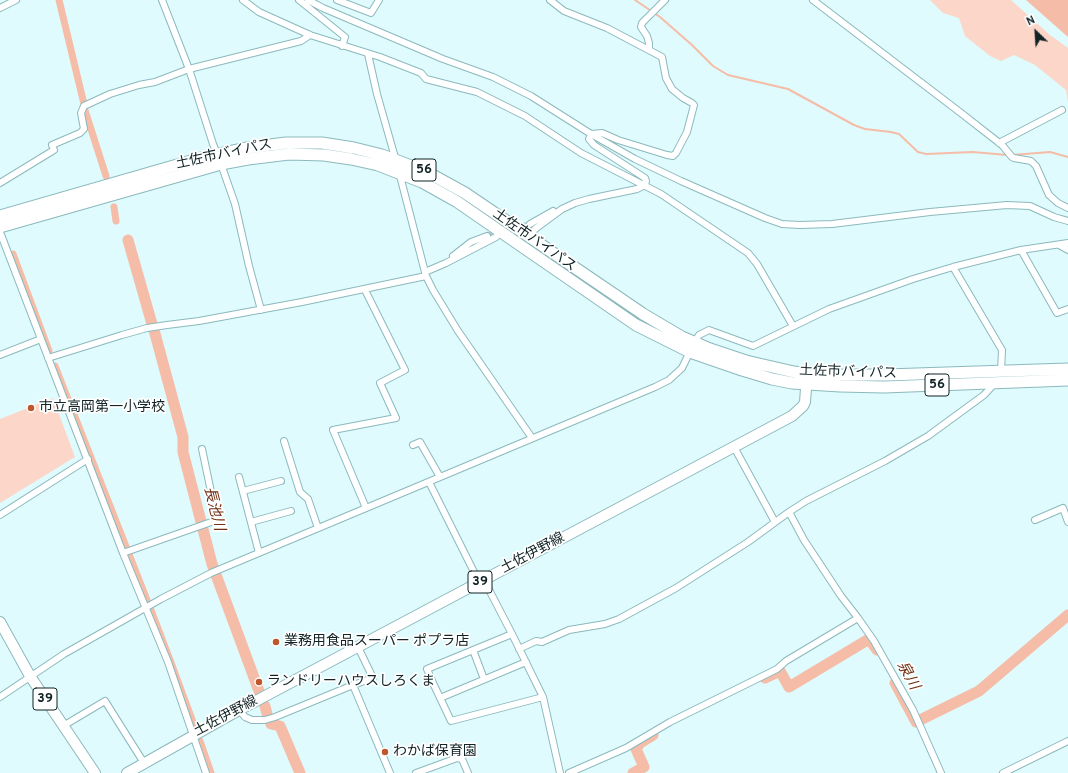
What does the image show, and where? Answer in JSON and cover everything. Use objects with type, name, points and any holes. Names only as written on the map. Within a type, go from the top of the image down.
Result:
[{"type":"highway","name":"土佐市バイパス","points":[[0,227],[219,159],[246,148],[286,143],[322,143],[354,148],[382,154],[427,172],[459,190],[529,236],[596,284],[682,337],[692,347]]},
{"type":"highway","name":"土佐市バイパス","points":[[0,216],[219,159],[248,159],[290,154],[352,159],[399,172],[422,182],[456,201],[636,325],[692,347],[742,370],[772,379],[1068,369]]},
{"type":"highway","name":"土佐市バイパス","points":[[806,379],[884,387],[1068,380]]},
{"type":"main road","name":"土佐伊野線","points":[[127,773],[239,710],[734,447],[800,410],[805,402],[806,379]]},
{"type":"main road","name":"39","points":[[0,622],[30,676],[94,773]]},
{"type":"street","points":[[0,8],[16,0]]},
{"type":"street","points":[[162,0],[189,69],[234,204],[261,310]]},
{"type":"street","points":[[243,0],[259,12],[310,36],[368,54],[421,73],[426,79],[477,92],[525,116],[581,153],[661,194],[748,253],[757,264],[793,326]]},
{"type":"street","points":[[299,0],[344,38],[342,46]]},
{"type":"street","points":[[308,0],[322,8],[443,59],[493,77],[531,96],[591,134],[635,159],[680,181],[782,224],[832,224],[930,212],[1007,205],[1030,206],[1054,217],[1068,221]]},
{"type":"street","points":[[337,0],[371,13],[379,0]]},
{"type":"street","points":[[550,0],[564,11],[607,28],[662,57],[666,78],[672,89],[694,105],[687,132],[673,156],[618,140],[602,133],[591,134]]},
{"type":"street","points":[[649,50],[647,36],[641,27],[642,23],[664,0]]},
{"type":"street","points":[[813,0],[999,142],[1014,158],[1031,161],[1036,166],[1050,195],[1058,203],[1068,208]]},
{"type":"street","points":[[0,183],[54,150],[52,145],[80,133],[84,129],[81,113],[84,106],[110,94],[138,85],[155,82],[189,69],[301,41],[310,36]]},
{"type":"street","points":[[368,54],[377,94],[396,160],[425,274],[458,332],[532,438]]},
{"type":"street","points":[[999,142],[1062,110]]},
{"type":"street","points":[[591,134],[589,139],[594,146],[645,178],[645,185]]},
{"type":"street","points":[[529,236],[535,229],[562,209],[575,203],[637,189],[645,185]]},
{"type":"street","points":[[530,224],[548,215],[564,204],[575,203]]},
{"type":"street","points":[[48,358],[147,328],[167,324],[199,321],[365,290],[425,274],[496,237],[501,231]]},
{"type":"street","points":[[0,232],[168,662],[206,773]]},
{"type":"street","points":[[446,263],[471,242],[487,236]]},
{"type":"street","points":[[0,697],[64,654],[146,607],[211,573],[669,380],[682,368],[699,335],[709,330],[752,346],[829,309],[914,279],[953,267],[1021,250],[1068,243]]},
{"type":"street","points":[[1059,245],[1068,250]]},
{"type":"street","points":[[1021,250],[1057,312],[1068,309]]},
{"type":"street","points":[[520,649],[536,641],[542,642],[569,630],[605,624],[619,619],[676,588],[748,542],[806,501],[885,461],[928,436],[984,395],[996,382],[1002,371],[1002,350],[953,267]]},
{"type":"street","points":[[365,290],[405,370],[380,383],[396,418],[333,430],[366,508]]},
{"type":"street","points":[[0,355],[41,339]]},
{"type":"street","points":[[284,441],[300,492],[308,499],[318,528]]},
{"type":"street","points":[[413,445],[420,442],[440,477]]},
{"type":"street","points":[[734,447],[775,522]]},
{"type":"street","points":[[126,552],[217,520],[202,449]]},
{"type":"street","points":[[0,515],[88,459]]},
{"type":"street","points":[[239,478],[259,553]]},
{"type":"street","points":[[243,491],[281,481]]},
{"type":"street","points":[[429,482],[520,649],[543,697],[560,773]]},
{"type":"street","points":[[1035,520],[1062,508],[1068,522]]},
{"type":"street","points":[[251,522],[291,511]]},
{"type":"street","points":[[789,512],[821,566],[874,641],[913,710],[941,773]]},
{"type":"street","points":[[569,773],[626,748],[670,722],[778,669],[786,661],[858,618]]},
{"type":"street","points":[[427,669],[512,634]]},
{"type":"street","points":[[239,710],[245,717],[252,720],[265,720],[373,678],[358,647]]},
{"type":"street","points":[[473,650],[484,679]]},
{"type":"street","points":[[424,662],[452,721],[543,697]]},
{"type":"street","points":[[440,698],[526,662]]},
{"type":"street","points":[[353,685],[390,773]]},
{"type":"street","points":[[63,726],[105,701],[144,763]]},
{"type":"street","points":[[1003,773],[1068,741]]},
{"type":"street","points":[[416,773],[457,758],[462,760],[468,773]]},
{"type":"shaded area","points":[[930,0],[1011,0],[1050,35],[1068,48],[1068,103],[1066,90],[1035,65],[1014,55],[1001,61],[990,56],[965,36],[959,18],[943,13]]},
{"type":"shaded area","points":[[1026,0],[1068,0],[1068,37]]},
{"type":"shaded area","points":[[53,398],[75,457],[0,503],[0,419]]},
{"type":"waterway","points":[[59,0],[84,104]]},
{"type":"waterway","points":[[635,0],[660,17],[713,66],[728,75],[788,89],[854,125],[865,129],[899,134],[918,152],[926,154],[973,152],[1007,155]]},
{"type":"waterway","points":[[84,107],[106,176]]},
{"type":"waterway","points":[[1012,155],[1050,152],[1068,157]]},
{"type":"waterway","points":[[114,207],[116,221]]},
{"type":"waterway","name":"長池川","points":[[128,240],[152,324]]},
{"type":"waterway","points":[[13,254],[49,351]]},
{"type":"waterway","name":"長池川","points":[[154,330],[183,437],[183,452],[212,564],[259,691]]},
{"type":"waterway","points":[[55,366],[147,600]]},
{"type":"waterway","points":[[151,610],[194,725]]},
{"type":"waterway","name":"泉川","points":[[895,683],[916,722],[979,691],[1068,615]]},
{"type":"waterway","name":"泉川","points":[[765,678],[780,671],[789,687],[869,639],[877,650]]},
{"type":"waterway","name":"長池川","points":[[265,706],[267,714]]},
{"type":"waterway","name":"長池川","points":[[271,724],[280,726],[300,773]]},
{"type":"waterway","name":"泉川","points":[[633,773],[644,767],[636,749],[640,743],[653,735]]},
{"type":"waterway","points":[[200,741],[211,773]]},
{"type":"tunnel","points":[[487,236],[530,224]]},
{"type":"place","name":"市立高岡第一小学校","points":[[31,408]]},
{"type":"place","name":"業務用食品スーパー ポプラ店","points":[[276,642]]},
{"type":"place","name":"ランドリーハウスしろくま","points":[[259,682]]},
{"type":"place","name":"わかば保育園","points":[[385,752]]}]
